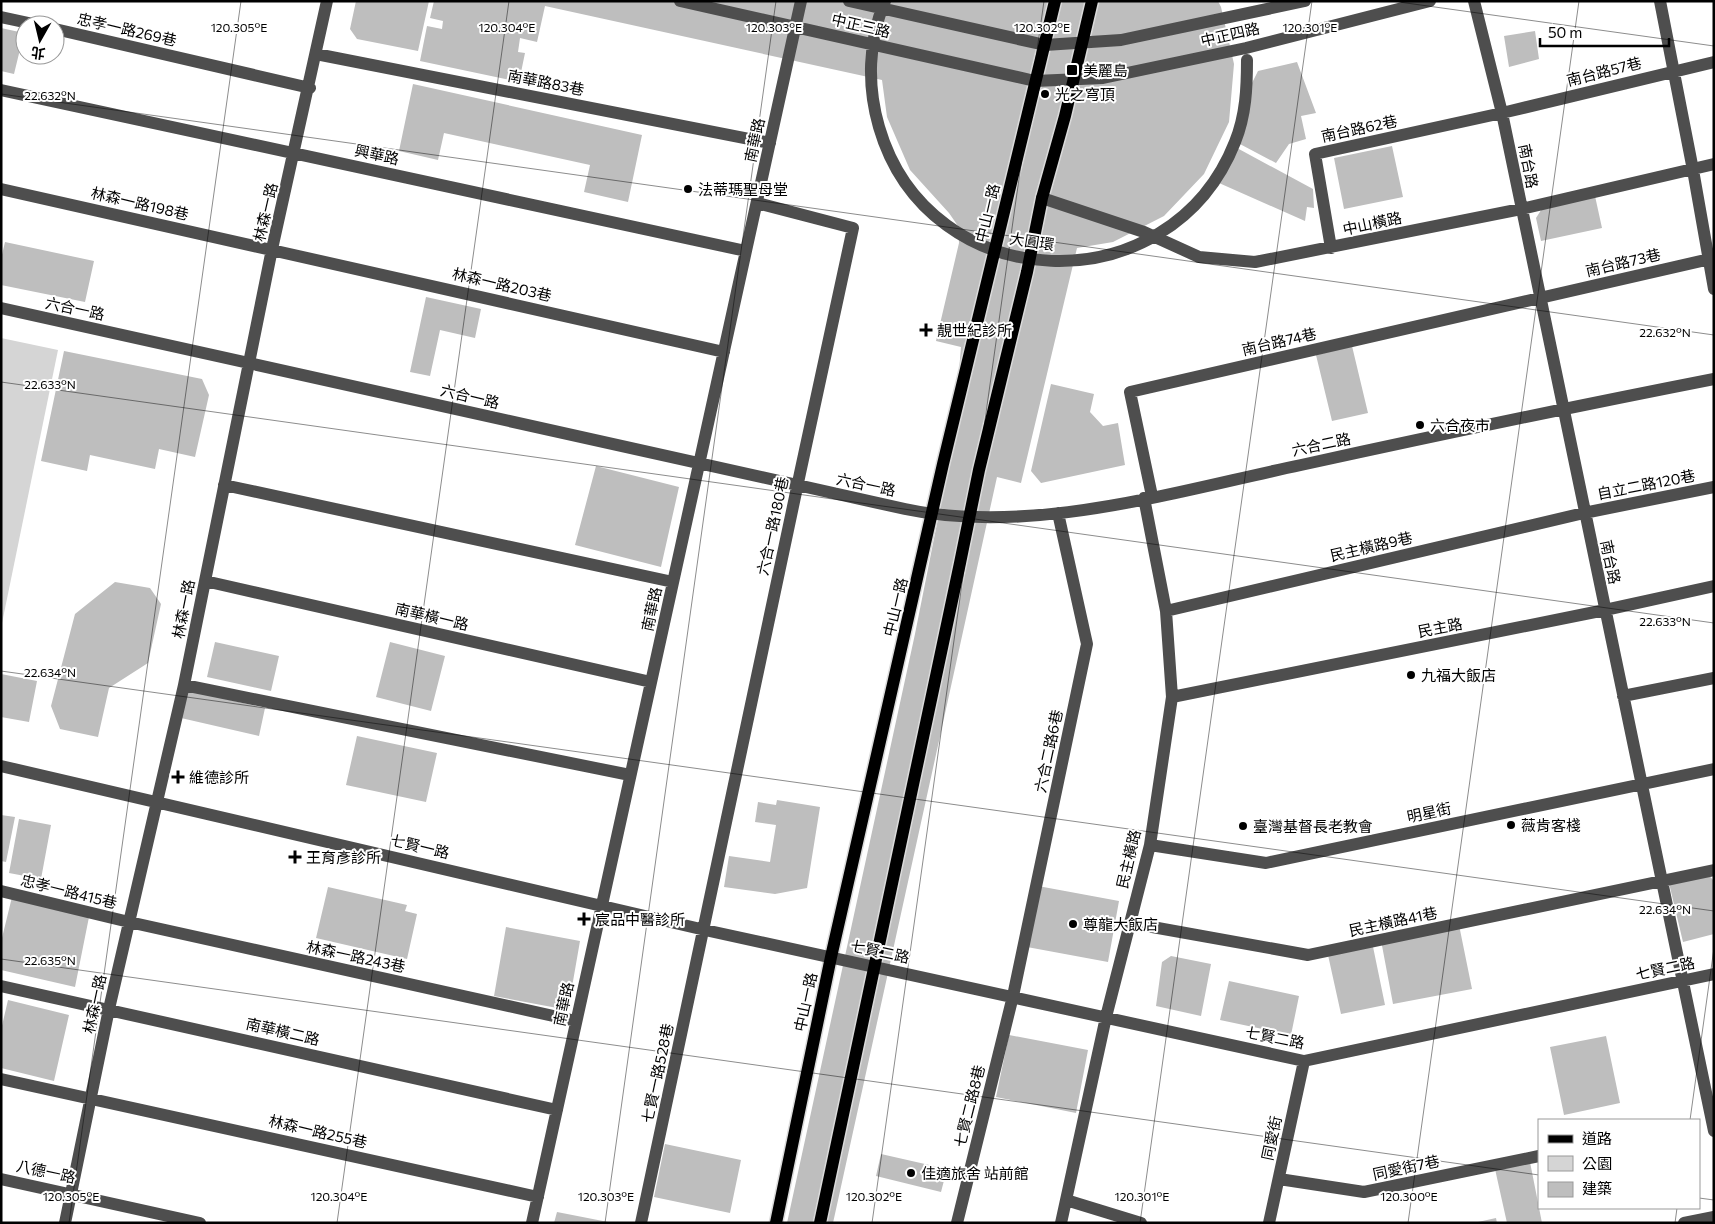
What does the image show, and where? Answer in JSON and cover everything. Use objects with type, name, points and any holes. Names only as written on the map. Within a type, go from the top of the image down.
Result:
[{"type":"main road","name":"中山一路","points":[[776,1223],[831,957],[933,515],[943,464],[1055,1]]},
{"type":"main road","points":[[820,1223],[968,518],[1030,260],[1042,198],[1092,1]]},
{"type":"street","name":"林森一路","points":[[65,1223],[109,1009],[184,685],[272,249],[310,88],[327,1]]},
{"type":"street","name":"中正三路","points":[[680,1],[1035,81]]},
{"type":"street","name":"南華路","points":[[532,1223],[801,1]]},
{"type":"street","name":"中正三路","points":[[849,1],[884,5],[1045,45]]},
{"type":"street","name":"中正四路","points":[[1045,45],[1121,40],[1305,1]]},
{"type":"street","name":"中正四路","points":[[1035,81],[1103,78],[1246,48],[1430,1]]},
{"type":"street","name":"南台路","points":[[1474,1],[1502,113],[1662,882],[1709,1124]]},
{"type":"street","points":[[1660,1],[1711,259],[1714,289]]},
{"type":"street","name":"大圓環","points":[[884,5],[872,44],[870,62],[873,105],[885,146],[906,183],[934,215],[970,239],[995,252],[1030,260],[1059,262],[1106,256],[1153,237],[1186,214],[1215,180],[1236,141],[1246,98],[1247,60]]},
{"type":"street","points":[[1,17],[15,20]]},
{"type":"street","name":"忠孝一路269巷","points":[[65,31],[310,88]]},
{"type":"street","name":"南華路83巷","points":[[316,54],[770,143]]},
{"type":"street","name":"南台路57巷","points":[[1502,113],[1714,62]]},
{"type":"street","name":"興華路","points":[[1,90],[746,251]]},
{"type":"street","name":"南台路62巷","points":[[1331,248],[1315,154],[1502,113]]},
{"type":"street","name":"中山橫路","points":[[1042,198],[1153,237],[1199,257],[1255,262],[1521,209],[1714,164]]},
{"type":"street","name":"林森一路198巷","points":[[1,189],[272,249]]},
{"type":"street","name":"六合一路180巷","points":[[705,930],[796,485],[853,228],[757,203]]},
{"type":"street","name":"林森一路203巷","points":[[272,249],[724,352]]},
{"type":"street","name":"南台路73巷","points":[[1540,297],[1711,259]]},
{"type":"street","name":"南台路74巷","points":[[1148,497],[1130,392],[1540,297]]},
{"type":"street","name":"六合一路","points":[[1,308],[933,515]]},
{"type":"street","name":"六合二路","points":[[933,515],[1003,518],[1058,513],[1148,497],[1714,379]]},
{"type":"street","points":[[224,485],[673,582]]},
{"type":"street","name":"自立二路120巷","points":[[1584,513],[1714,487]]},
{"type":"street","name":"民主橫路","points":[[1061,1223],[1106,1017],[1150,845],[1172,697],[1166,611],[1148,497]]},
{"type":"street","name":"六合二路6巷","points":[[1014,996],[1087,644],[1058,513]]},
{"type":"street","name":"民主橫路9巷","points":[[1166,611],[1584,513]]},
{"type":"street","name":"南華橫一路","points":[[205,581],[651,682]]},
{"type":"street","name":"民主路","points":[[1172,697],[1605,610],[1714,586]]},
{"type":"street","points":[[1623,696],[1714,678]]},
{"type":"street","points":[[184,685],[630,775]]},
{"type":"street","name":"七賢一路","points":[[1,766],[157,800],[705,930],[831,957]]},
{"type":"street","name":"明星街","points":[[1150,845],[1266,863],[1714,769]]},
{"type":"street","name":"民主橫路41巷","points":[[1130,923],[1308,955],[1714,870]]},
{"type":"street","name":"忠孝一路415巷","points":[[1,891],[129,922]]},
{"type":"street","name":"林森一路243巷","points":[[129,922],[576,1021]]},
{"type":"street","name":"七賢一路528巷","points":[[641,1223],[705,930]]},
{"type":"street","name":"七賢二路","points":[[831,957],[1304,1061],[1714,974]]},
{"type":"street","name":"南華橫二路","points":[[1,986],[557,1110]]},
{"type":"street","name":"七賢二路8巷","points":[[957,1223],[1014,996]]},
{"type":"street","name":"同愛街","points":[[1269,1223],[1304,1061]]},
{"type":"street","name":"林森一路255巷","points":[[1,1079],[91,1097],[538,1197]]},
{"type":"street","name":"同愛街7巷","points":[[1279,1179],[1364,1192],[1538,1156]]},
{"type":"street","name":"八德一路","points":[[1,1179],[72,1193],[200,1223]]},
{"type":"street","points":[[1066,1200],[1141,1223]]},
{"type":"street","points":[[1684,1223],[1714,1217]]},
{"type":"green space","points":[[1,338],[58,350],[1,628]]},
{"type":"building","points":[[356,1],[429,1],[418,51],[357,39],[350,29]]},
{"type":"building","points":[[434,1],[1218,1],[1221,7],[1234,64],[1229,122],[1204,174],[1164,216],[1113,242],[1077,248],[1021,483],[997,477],[833,1223],[787,1223],[915,634],[953,443],[961,347],[936,341],[959,243],[958,226],[949,213],[910,170],[887,117],[882,80],[545,6],[537,42],[520,38],[518,52],[525,53],[519,82],[420,61],[427,26],[442,29],[443,21],[430,18]]},
{"type":"building","points":[[1,28],[15,31],[16,65],[14,74],[1,71]]},
{"type":"building","points":[[1535,31],[1539,59],[1509,67],[1504,36]]},
{"type":"building","points":[[1297,62],[1316,113],[1301,116],[1306,139],[1289,144],[1276,163],[1238,143],[1252,83],[1258,71]]},
{"type":"building","points":[[413,84],[642,135],[628,202],[584,192],[590,165],[444,133],[438,160],[399,151]]},
{"type":"building","points":[[1392,146],[1403,197],[1344,209],[1334,158]]},
{"type":"building","points":[[1237,148],[1313,189],[1314,208],[1307,207],[1305,221],[1219,183]]},
{"type":"building","points":[[1595,196],[1602,228],[1541,241],[1536,218],[1543,207]]},
{"type":"building","points":[[5,242],[94,261],[85,302],[1,285],[1,259]]},
{"type":"building","points":[[426,297],[481,309],[475,338],[440,330],[430,376],[410,372]]},
{"type":"building","points":[[1352,346],[1368,413],[1332,421],[1316,355]]},
{"type":"building","points":[[64,351],[202,379],[209,395],[195,457],[159,449],[155,469],[90,455],[87,471],[41,461]]},
{"type":"building","points":[[1051,384],[1094,394],[1090,412],[1103,426],[1118,423],[1125,465],[1041,483],[1031,471]]},
{"type":"building","points":[[596,466],[679,487],[661,567],[575,545]]},
{"type":"building","points":[[115,582],[150,588],[161,604],[148,663],[109,688],[98,737],[60,729],[51,706],[75,614]]},
{"type":"building","points":[[215,642],[279,656],[271,691],[207,677]]},
{"type":"building","points":[[390,642],[445,656],[431,711],[376,697]]},
{"type":"building","points":[[1,674],[37,681],[29,722],[1,717]]},
{"type":"building","points":[[187,690],[265,708],[259,736],[181,718]]},
{"type":"building","points":[[357,736],[437,753],[426,802],[346,785]]},
{"type":"building","points":[[777,800],[820,807],[807,888],[775,894],[724,887],[729,856],[770,862],[776,825],[755,822],[758,802],[776,805]]},
{"type":"building","points":[[1,815],[15,817],[6,862],[1,861]]},
{"type":"building","points":[[19,819],[51,825],[41,879],[9,873]]},
{"type":"building","points":[[1704,870],[1714,881],[1714,934],[1683,942],[1668,879]]},
{"type":"building","name":"尊龍大飯店","points":[[1038,886],[1119,901],[1108,962],[1027,947]]},
{"type":"building","points":[[328,887],[407,905],[405,911],[417,914],[407,959],[316,938]]},
{"type":"building","points":[[12,897],[89,917],[75,987],[1,970],[1,942]]},
{"type":"building","points":[[1458,920],[1472,989],[1393,1004],[1380,935]]},
{"type":"building","points":[[506,927],[580,941],[568,1010],[494,996]]},
{"type":"building","points":[[1371,937],[1385,1005],[1341,1014],[1326,946]]},
{"type":"building","points":[[1171,956],[1211,964],[1201,1016],[1156,1006],[1162,962]]},
{"type":"building","points":[[1229,981],[1299,996],[1291,1035],[1220,1020]]},
{"type":"building","points":[[8,1000],[69,1015],[54,1081],[1,1068],[1,1030]]},
{"type":"building","points":[[1009,1035],[1088,1050],[1076,1113],[996,1097]]},
{"type":"building","points":[[1606,1036],[1620,1103],[1564,1115],[1550,1047]]},
{"type":"building","points":[[665,1144],[741,1160],[730,1213],[654,1197]]},
{"type":"building","name":"佳適旅舍 站前館","points":[[881,1154],[947,1169],[941,1192],[876,1176]]},
{"type":"building","points":[[1530,1162],[1542,1223],[1507,1223],[1495,1169]]},
{"type":"building","points":[[557,1212],[608,1222],[608,1223],[554,1223]]},
{"type":"building","points":[[1496,1218],[1497,1223],[1478,1223],[1478,1222]]},
{"type":"place","name":"美麗島","points":[[1072,70]]},
{"type":"place","name":"光之穹頂","points":[[1045,94]]},
{"type":"place","name":"法蒂瑪聖母堂","points":[[688,189]]},
{"type":"place","name":"靚世紀診所","points":[[926,330]]},
{"type":"place","name":"六合夜市","points":[[1420,425]]},
{"type":"place","name":"九福大飯店","points":[[1411,675]]},
{"type":"place","name":"維德診所","points":[[178,777]]},
{"type":"place","name":"薇肯客棧","points":[[1511,825]]},
{"type":"place","name":"臺灣基督長老教會","points":[[1243,826]]},
{"type":"place","name":"王育彥診所","points":[[295,857]]},
{"type":"place","name":"宸品中醫診所","points":[[584,919]]},
{"type":"place","name":"尊龍大飯店","points":[[1073,924]]},
{"type":"place","name":"佳適旅舍 站前館","points":[[911,1173]]}]
